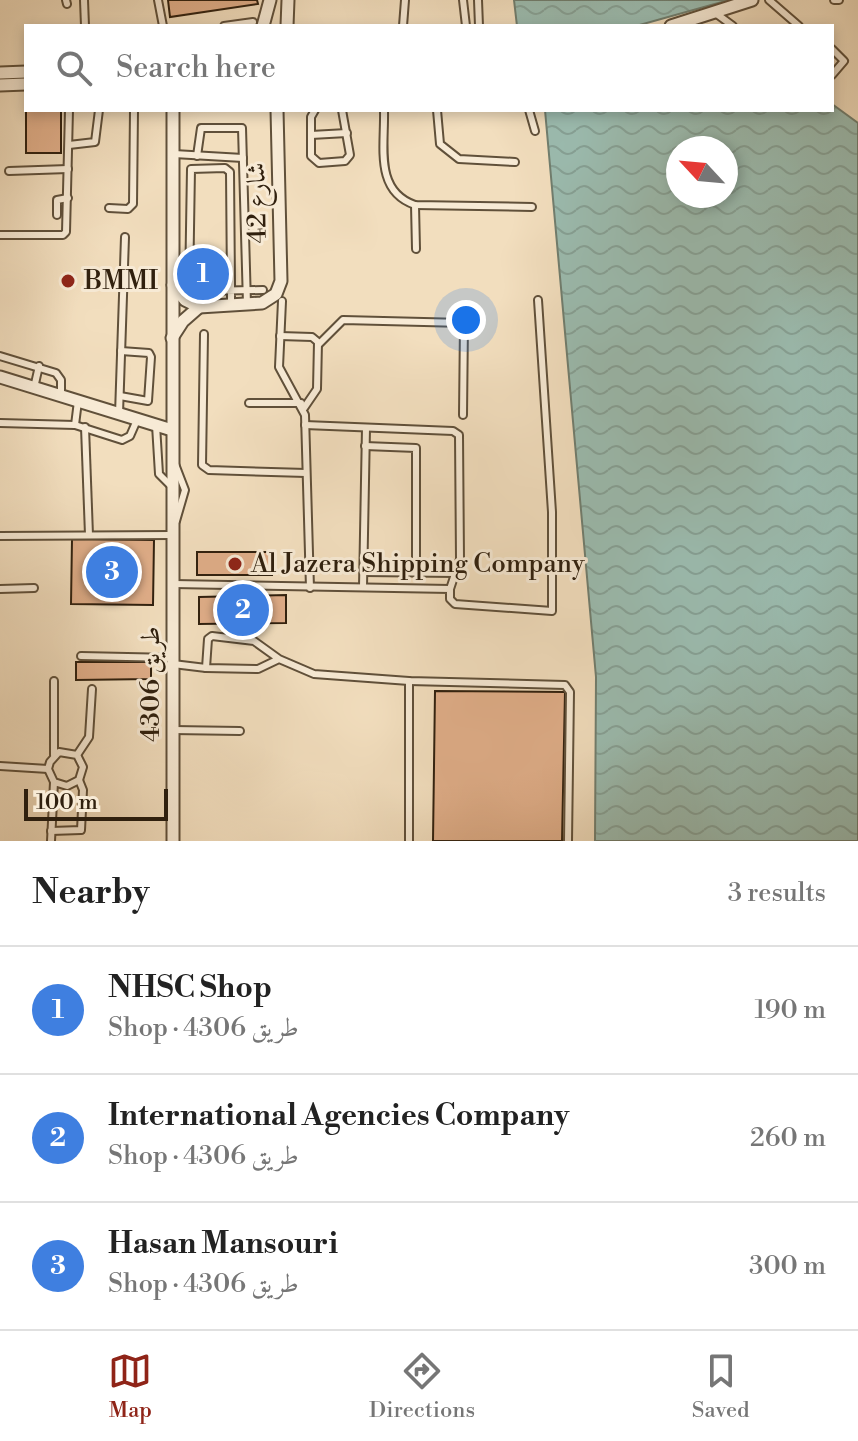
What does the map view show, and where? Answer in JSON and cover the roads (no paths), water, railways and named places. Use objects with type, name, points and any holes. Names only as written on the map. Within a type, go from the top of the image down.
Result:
[{"type":"street","points":[[258,24],[272,0]]},
{"type":"street","points":[[272,0],[273,24]]},
{"type":"street","points":[[287,24],[288,0]]},
{"type":"street","points":[[677,24],[752,0]]},
{"type":"street","points":[[0,73],[24,72]]},
{"type":"street","points":[[0,85],[24,84]]},
{"type":"street","name":"طريق 4306","points":[[173,112],[173,841]]},
{"type":"street","name":"شارع 42","points":[[277,112],[279,297]]},
{"type":"street","points":[[173,280],[185,300],[199,307],[262,303],[279,297]]},
{"type":"street","points":[[172,338],[183,321],[199,307]]},
{"type":"street","points":[[0,377],[172,430]]},
{"type":"lane","points":[[84,0],[85,24]]},
{"type":"lane","points":[[158,0],[163,24]]},
{"type":"lane","points":[[403,24],[405,0]]},
{"type":"lane","points":[[463,0],[466,24]]},
{"type":"lane","points":[[478,0],[479,24]]},
{"type":"lane","points":[[769,0],[797,24]]},
{"type":"lane","points":[[714,12],[730,24]]},
{"type":"lane","points":[[834,51],[844,61],[834,73]]},
{"type":"lane","points":[[0,235],[63,235],[67,222],[69,112]]},
{"type":"lane","points":[[69,145],[95,142],[99,112]]},
{"type":"lane","points":[[109,208],[128,209],[133,206],[134,112]]},
{"type":"lane","points":[[314,112],[311,117],[311,156],[319,163],[348,158],[342,112]]},
{"type":"lane","points":[[384,112],[387,185],[398,198],[415,205],[532,207]]},
{"type":"lane","points":[[437,112],[440,144],[452,156],[466,160],[515,162]]},
{"type":"lane","points":[[530,112],[535,131]]},
{"type":"lane","points":[[197,156],[201,128],[240,127],[243,131],[247,304]]},
{"type":"lane","points":[[311,135],[347,133]]},
{"type":"lane","points":[[174,154],[243,158]]},
{"type":"lane","points":[[231,305],[231,290],[230,172],[225,168],[190,170],[187,280],[193,291],[231,290],[263,290]]},
{"type":"lane","points":[[9,171],[68,169]]},
{"type":"lane","points":[[57,215],[57,200],[68,198]]},
{"type":"lane","points":[[415,205],[416,249]]},
{"type":"lane","points":[[119,414],[125,237]]},
{"type":"lane","points":[[173,280],[187,280]]},
{"type":"lane","points":[[279,297],[279,367],[303,405],[310,588]]},
{"type":"lane","points":[[305,425],[453,431],[459,435],[460,559],[450,589],[450,599],[455,604],[546,612],[554,606],[552,512],[538,300]]},
{"type":"lane","points":[[303,405],[317,389],[319,344],[343,320],[464,323],[463,415]]},
{"type":"lane","points":[[204,334],[202,465],[209,470],[306,473]]},
{"type":"lane","points":[[280,336],[312,337],[319,344]]},
{"type":"lane","points":[[120,396],[148,401],[151,357],[149,353],[121,351]]},
{"type":"lane","points":[[0,356],[39,366],[59,375],[61,396]]},
{"type":"lane","points":[[34,388],[39,366]]},
{"type":"lane","points":[[75,425],[78,401]]},
{"type":"lane","points":[[249,403],[303,405]]},
{"type":"lane","points":[[0,423],[75,425],[126,440],[137,420]]},
{"type":"lane","points":[[156,425],[159,474],[172,487]]},
{"type":"lane","points":[[85,427],[89,535]]},
{"type":"lane","points":[[363,587],[366,428]]},
{"type":"lane","points":[[365,446],[416,448],[416,572]]},
{"type":"lane","points":[[0,536],[172,531],[182,509],[185,490],[172,459]]},
{"type":"lane","points":[[364,572],[455,573]]},
{"type":"lane","points":[[173,584],[450,589]]},
{"type":"lane","points":[[0,589],[34,588]]},
{"type":"lane","points":[[206,668],[208,639],[212,636],[254,641],[279,659],[314,674],[409,681],[559,683],[568,688],[568,841]]},
{"type":"lane","points":[[81,656],[173,661],[206,668],[258,669],[279,659]]},
{"type":"lane","points":[[51,841],[54,782],[48,769],[54,755],[54,681]]},
{"type":"lane","points":[[409,681],[409,841]]},
{"type":"lane","points":[[77,755],[89,737],[92,689]]},
{"type":"lane","points":[[173,730],[240,731]]},
{"type":"lane","points":[[51,831],[81,830],[83,790],[79,780],[83,767],[77,755],[66,751],[54,755]]},
{"type":"lane","points":[[0,766],[48,769]]},
{"type":"lane","points":[[54,782],[67,786],[79,780]]},
{"type":"water","points":[[514,0],[729,0],[643,24],[517,24]]},
{"type":"water","points":[[834,105],[858,123],[858,841],[595,841],[596,677],[545,112],[834,112]]},
{"type":"place","name":"NHSC Shop","points":[[203,274]]},
{"type":"place","name":"BMMI","points":[[68,281]]},
{"type":"place","name":"Al Jazera Shipping Company","points":[[235,564]]},
{"type":"place","name":"Hasan Mansouri","points":[[112,572]]},
{"type":"place","name":"International Agencies Company","points":[[243,610]]}]
